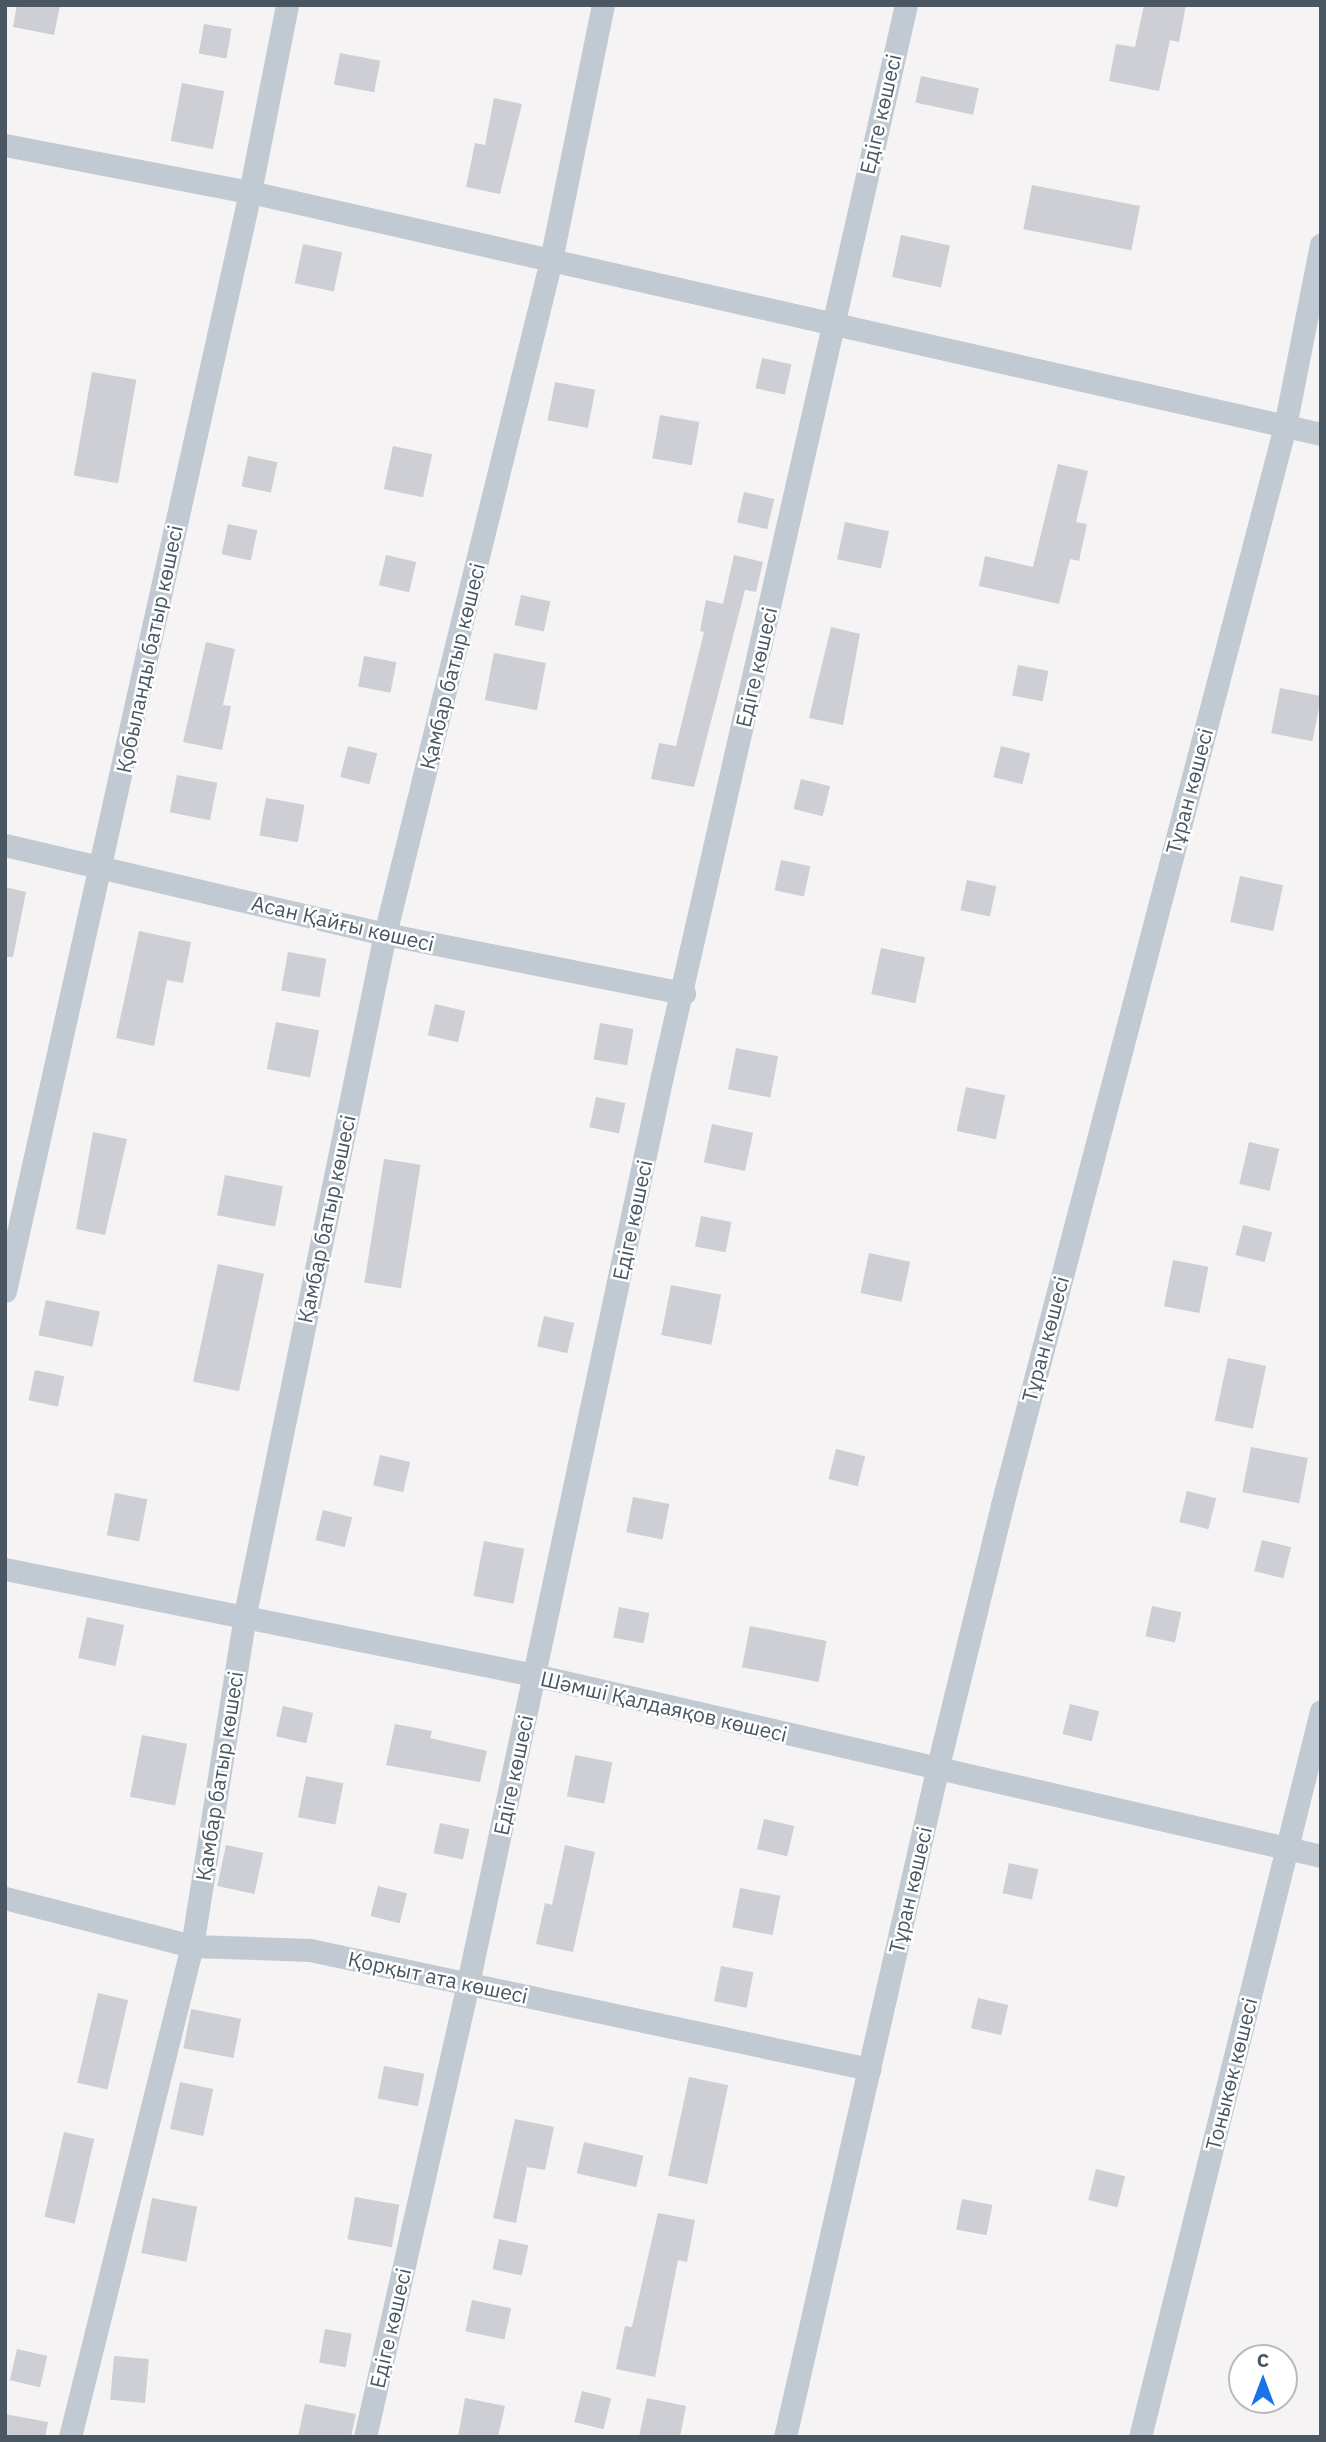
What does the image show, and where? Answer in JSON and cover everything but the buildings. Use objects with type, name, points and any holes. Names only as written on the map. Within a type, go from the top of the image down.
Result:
[{"type":"street","name":"Қобыланды батыр көшесі","points":[[5,1291],[250,192],[287,5]]},
{"type":"street","name":"Қамбар батыр көшесі","points":[[70,2437],[192,1946],[245,1614],[385,934],[551,260],[603,5]]},
{"type":"street","name":"Едіге көшесі","points":[[365,2437],[468,1983],[830,325],[906,5]]},
{"type":"street","points":[[5,145],[250,192],[1321,434]]},
{"type":"street","name":"Тұран көшесі","points":[[785,2437],[937,1770],[1002,1505],[1285,426],[1321,245]]},
{"type":"street","name":"Асан Қайғы көшесі","points":[[5,845],[385,934],[684,993]]},
{"type":"street","name":"Шәмші Қалдаяқов көшесі","points":[[5,1569],[245,1614],[534,1675],[937,1770],[1321,1856]]},
{"type":"street","name":"Тоныкөк көшесі","points":[[1140,2437],[1321,1712]]},
{"type":"street","name":"Қорқыт ата көшесі","points":[[5,1898],[192,1946],[310,1950],[869,2069]]}]
